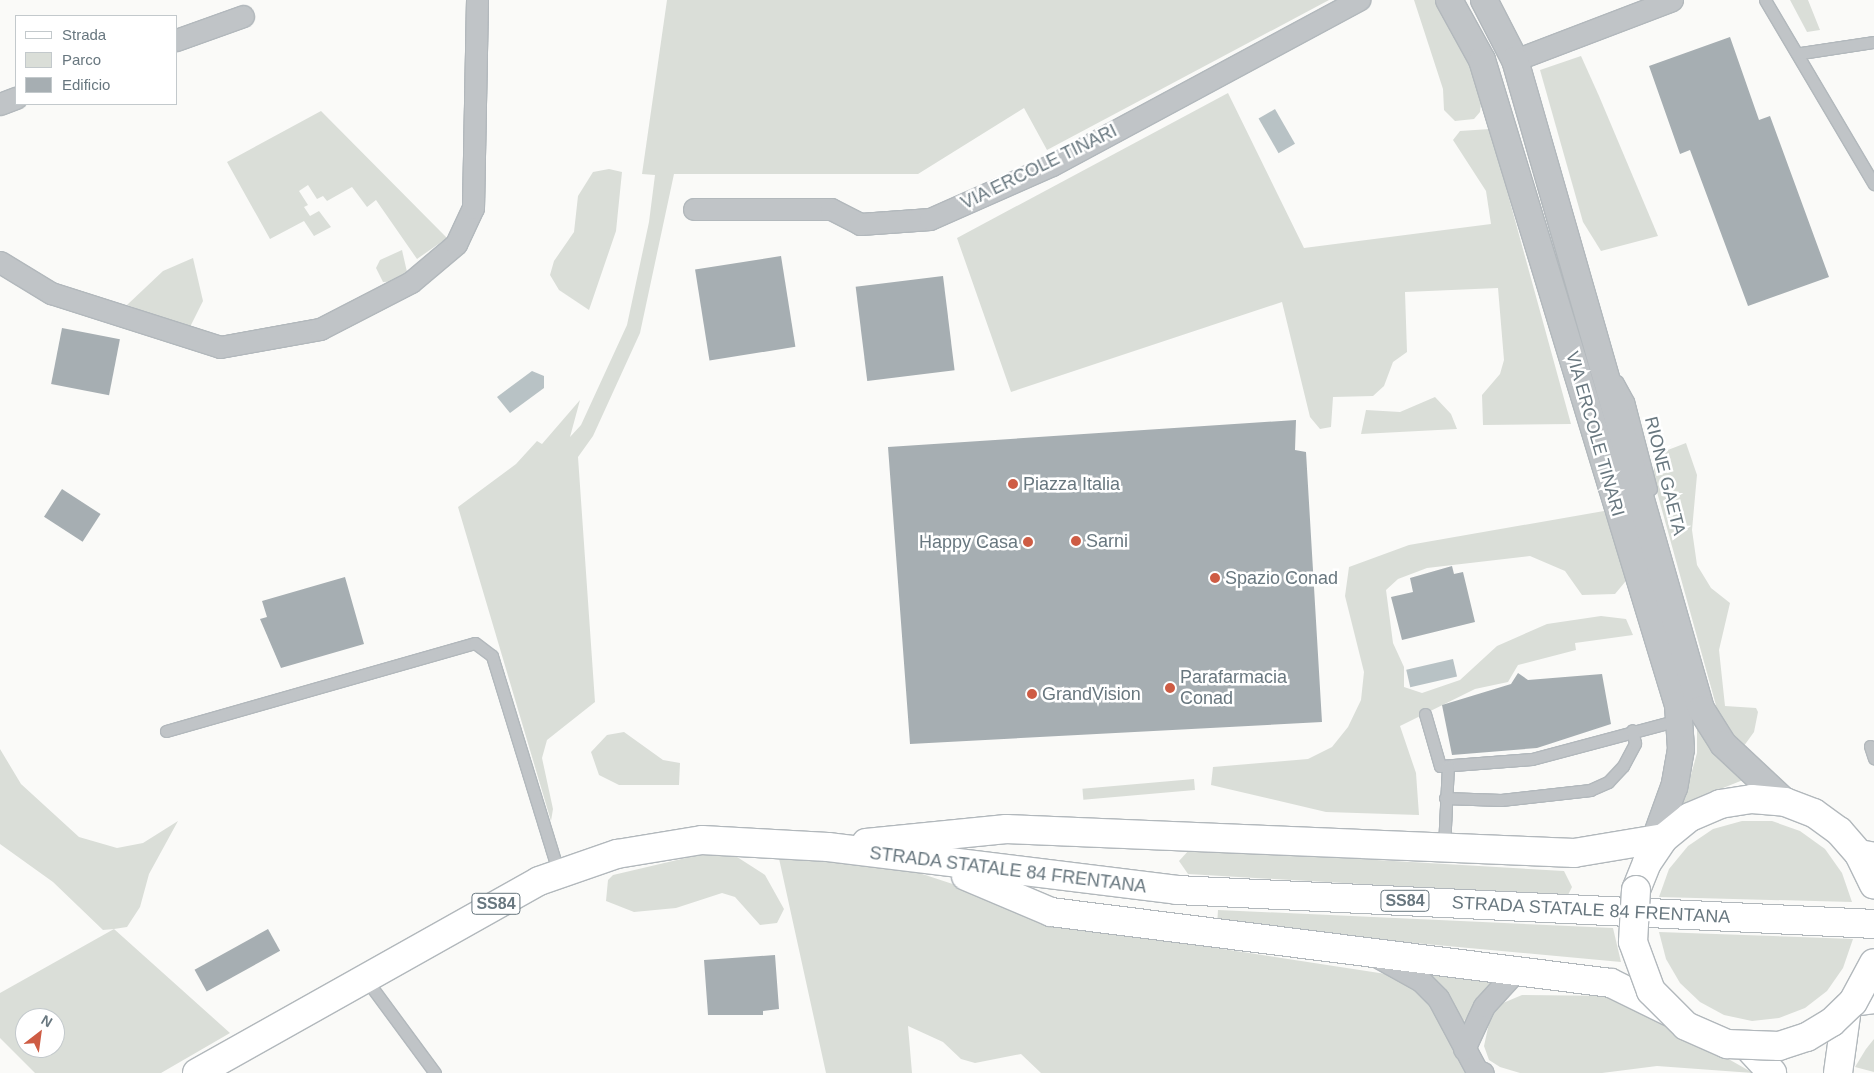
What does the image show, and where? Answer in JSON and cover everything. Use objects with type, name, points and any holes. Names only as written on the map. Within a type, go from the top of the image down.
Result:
[{"type":"main road","name":"VIA ERCOLE TINARI","points":[[1874,885],[1867,855],[1820,817],[1785,802],[1752,799],[1720,804],[1690,817],[1660,839],[1639,882],[1631,916],[1640,968],[1668,1011],[1705,1037],[1750,1048],[1807,1037],[1858,1003],[1874,963]]},
{"type":"main road","points":[[828,847],[1006,829],[1574,853],[1660,839]]},
{"type":"main road","name":"STRADA STATALE 84 FRENTANA","points":[[197,1073],[365,977],[559,874],[617,854],[702,840],[828,847],[937,864],[1177,890],[1874,924]]},
{"type":"main road","points":[[937,864],[1051,912],[1611,983],[1668,1011]]},
{"type":"main road","points":[[1838,1073],[1858,1003]]},
{"type":"main road","points":[[1750,1048],[1772,1073]]},
{"type":"street","points":[[0,262],[51,293],[220,347],[320,329],[410,282],[456,244],[473,208],[477,0]]},
{"type":"street","name":"VIA ERCOLE TINARI","points":[[694,209],[831,209],[860,224],[930,219],[1052,165],[1359,0]]},
{"type":"street","name":"VIA ERCOLE TINARI","points":[[1449,0],[1482,60],[1680,720],[1681,749],[1674,787],[1660,839]]},
{"type":"street","name":"VIA ERCOLE TINARI","points":[[1484,0],[1515,60],[1701,709],[1723,744],[1785,802]]},
{"type":"street","points":[[1515,60],[1672,0]]},
{"type":"street","points":[[178,39],[243,16]]},
{"type":"street","points":[[0,104],[15,98]]},
{"type":"street","points":[[1369,952],[1429,989],[1464,1049],[1482,1073]]},
{"type":"street","points":[[1464,1049],[1484,1006],[1516,971]]},
{"type":"lane","points":[[1765,0],[1801,53],[1874,184]]},
{"type":"lane","points":[[1801,53],[1874,42]]},
{"type":"lane","points":[[166,731],[476,642],[492,656],[559,874]]},
{"type":"lane","points":[[1425,714],[1436,762],[1448,766],[1532,759],[1632,730],[1680,720]]},
{"type":"lane","points":[[1444,798],[1501,800],[1590,790],[1608,782],[1623,766],[1634,743],[1632,730]]},
{"type":"lane","points":[[1870,746],[1874,758]]},
{"type":"lane","points":[[1444,847],[1444,798],[1448,766]]},
{"type":"lane","points":[[365,977],[435,1073]]},
{"type":"green space","points":[[667,0],[1329,0],[1047,150],[1024,108],[918,174],[674,174],[640,333],[593,436],[578,457],[595,702],[547,740],[542,758],[553,809],[551,821],[458,507],[516,464],[537,441],[542,444],[580,400],[570,437],[581,425],[627,325],[649,222],[655,175],[642,174]]},
{"type":"green space","points":[[1414,0],[1442,0],[1473,64],[1482,95],[1480,112],[1474,119],[1455,121],[1444,110],[1443,89]]},
{"type":"green space","points":[[1790,0],[1808,0],[1820,30],[1807,32]]},
{"type":"green space","points":[[1581,56],[1658,236],[1601,251],[1583,222],[1540,70]]},
{"type":"green space","points":[[1228,93],[1304,248],[1491,224],[1486,191],[1453,140],[1460,131],[1490,129],[1571,424],[1483,425],[1482,395],[1500,374],[1504,360],[1498,288],[1405,292],[1407,352],[1393,362],[1384,386],[1373,396],[1333,397],[1331,427],[1320,429],[1310,417],[1282,302],[1011,392],[957,238]]},
{"type":"green space","points":[[321,111],[447,238],[417,259],[376,200],[367,207],[352,187],[327,201],[323,196],[317,199],[308,185],[299,191],[308,205],[304,207],[310,216],[319,211],[331,227],[314,236],[304,221],[270,239],[227,162]]},
{"type":"green space","points":[[609,169],[622,172],[616,231],[589,310],[559,290],[550,275],[554,261],[574,232],[578,196],[593,172]]},
{"type":"green space","points":[[402,250],[407,272],[402,281],[383,282],[376,268],[380,260]]},
{"type":"green space","points":[[193,258],[203,301],[189,329],[127,305],[163,271]]},
{"type":"green space","points":[[1435,397],[1451,414],[1457,429],[1361,434],[1366,410],[1400,412]]},
{"type":"green space","points":[[1686,443],[1697,475],[1692,530],[1697,565],[1711,588],[1730,603],[1719,650],[1725,706],[1756,708],[1758,712],[1754,732],[1741,750],[1729,738],[1717,709],[1652,474],[1660,453]]},
{"type":"green space","points":[[1604,511],[1625,569],[1625,582],[1615,594],[1582,595],[1565,571],[1530,556],[1427,568],[1398,579],[1386,590],[1393,643],[1404,667],[1404,687],[1422,693],[1460,680],[1497,646],[1547,624],[1601,616],[1626,619],[1633,635],[1575,643],[1576,650],[1518,665],[1508,682],[1475,689],[1400,726],[1416,773],[1419,815],[1326,812],[1211,785],[1213,767],[1308,759],[1332,747],[1348,727],[1361,700],[1364,672],[1345,596],[1349,567],[1409,545]]},
{"type":"green space","points":[[1697,720],[1743,780],[1683,804],[1697,753]]},
{"type":"green space","points":[[624,732],[663,760],[680,763],[679,785],[619,785],[599,775],[591,752],[607,735]]},
{"type":"green space","points":[[0,749],[21,784],[79,837],[117,848],[143,843],[178,821],[149,874],[140,907],[127,927],[114,929],[103,930],[53,882],[0,844]]},
{"type":"green space","points":[[1194,779],[1195,790],[1083,800],[1082,789]]},
{"type":"green space","points":[[1742,821],[1772,821],[1800,831],[1825,849],[1842,873],[1852,902],[1659,897],[1669,869],[1688,846],[1713,829]]},
{"type":"green space","points":[[1190,849],[1564,871],[1572,887],[1568,895],[1547,895],[1188,874],[1179,861]]},
{"type":"green space","points":[[707,853],[734,855],[765,875],[784,909],[777,923],[760,925],[735,897],[722,893],[676,908],[634,912],[606,901],[608,880],[613,875]]},
{"type":"green space","points":[[778,854],[901,867],[1086,928],[1399,976],[1419,986],[1471,1073],[1041,1073],[1021,1054],[975,1063],[961,1059],[943,1042],[908,1026],[912,1073],[826,1073]]},
{"type":"green space","points":[[1218,910],[1613,928],[1621,962],[1217,925]]},
{"type":"green space","points":[[114,929],[230,1033],[161,1073],[35,1073],[20,1058],[65,1058],[65,1008],[15,1008],[15,1053],[0,1038],[0,993]]},
{"type":"green space","points":[[1659,932],[1853,939],[1843,968],[1827,991],[1805,1008],[1779,1018],[1752,1021],[1724,1015],[1700,1002],[1680,983],[1666,959]]},
{"type":"green space","points":[[1425,972],[1500,973],[1464,1021]]},
{"type":"green space","points":[[1522,995],[1618,996],[1753,1073],[1657,1066],[1602,1073],[1520,1073],[1500,1067],[1489,1060],[1484,1046],[1491,1014],[1503,1003]]},
{"type":"green space","points":[[1874,1039],[1874,1072],[1855,1067],[1866,1049]]},
{"type":"shaded area","points":[[1275,109],[1295,144],[1279,153],[1259,118]]},
{"type":"shaded area","points":[[532,371],[544,376],[544,388],[510,413],[497,397]]},
{"type":"shaded area","points":[[1453,659],[1457,677],[1410,687],[1406,670]]},
{"type":"building","points":[[1730,37],[1759,120],[1770,116],[1829,277],[1748,306],[1690,150],[1680,154],[1649,66]]},
{"type":"building","points":[[781,256],[795,347],[709,360],[695,270]]},
{"type":"building","points":[[943,276],[955,370],[867,381],[856,287]]},
{"type":"building","points":[[62,328],[120,339],[109,395],[51,384]]},
{"type":"building","points":[[1296,420],[1295,450],[1306,452],[1322,722],[910,744],[888,447]]},
{"type":"building","points":[[62,489],[101,514],[83,542],[44,517]]},
{"type":"building","points":[[1452,566],[1454,574],[1463,572],[1475,622],[1402,640],[1391,597],[1413,592],[1410,578]]},
{"type":"building","points":[[345,577],[364,644],[281,668],[260,619],[267,617],[262,601]]},
{"type":"building","points":[[1518,673],[1528,680],[1602,674],[1611,724],[1537,748],[1452,755],[1442,705],[1511,684]]},
{"type":"building","points":[[268,929],[280,951],[207,992],[195,970]]},
{"type":"building","points":[[775,955],[779,1009],[763,1011],[763,1015],[708,1015],[704,960]]},
{"type":"place","name":"Piazza Italia","points":[[1013,484]]},
{"type":"place","name":"Sarni","points":[[1076,541]]},
{"type":"place","name":"Happy Casa","points":[[1028,542]]},
{"type":"place","name":"Spazio Conad","points":[[1215,578]]},
{"type":"place","name":"Parafarmacia Conad","points":[[1170,688]]},
{"type":"place","name":"GrandVision","points":[[1032,694]]}]
